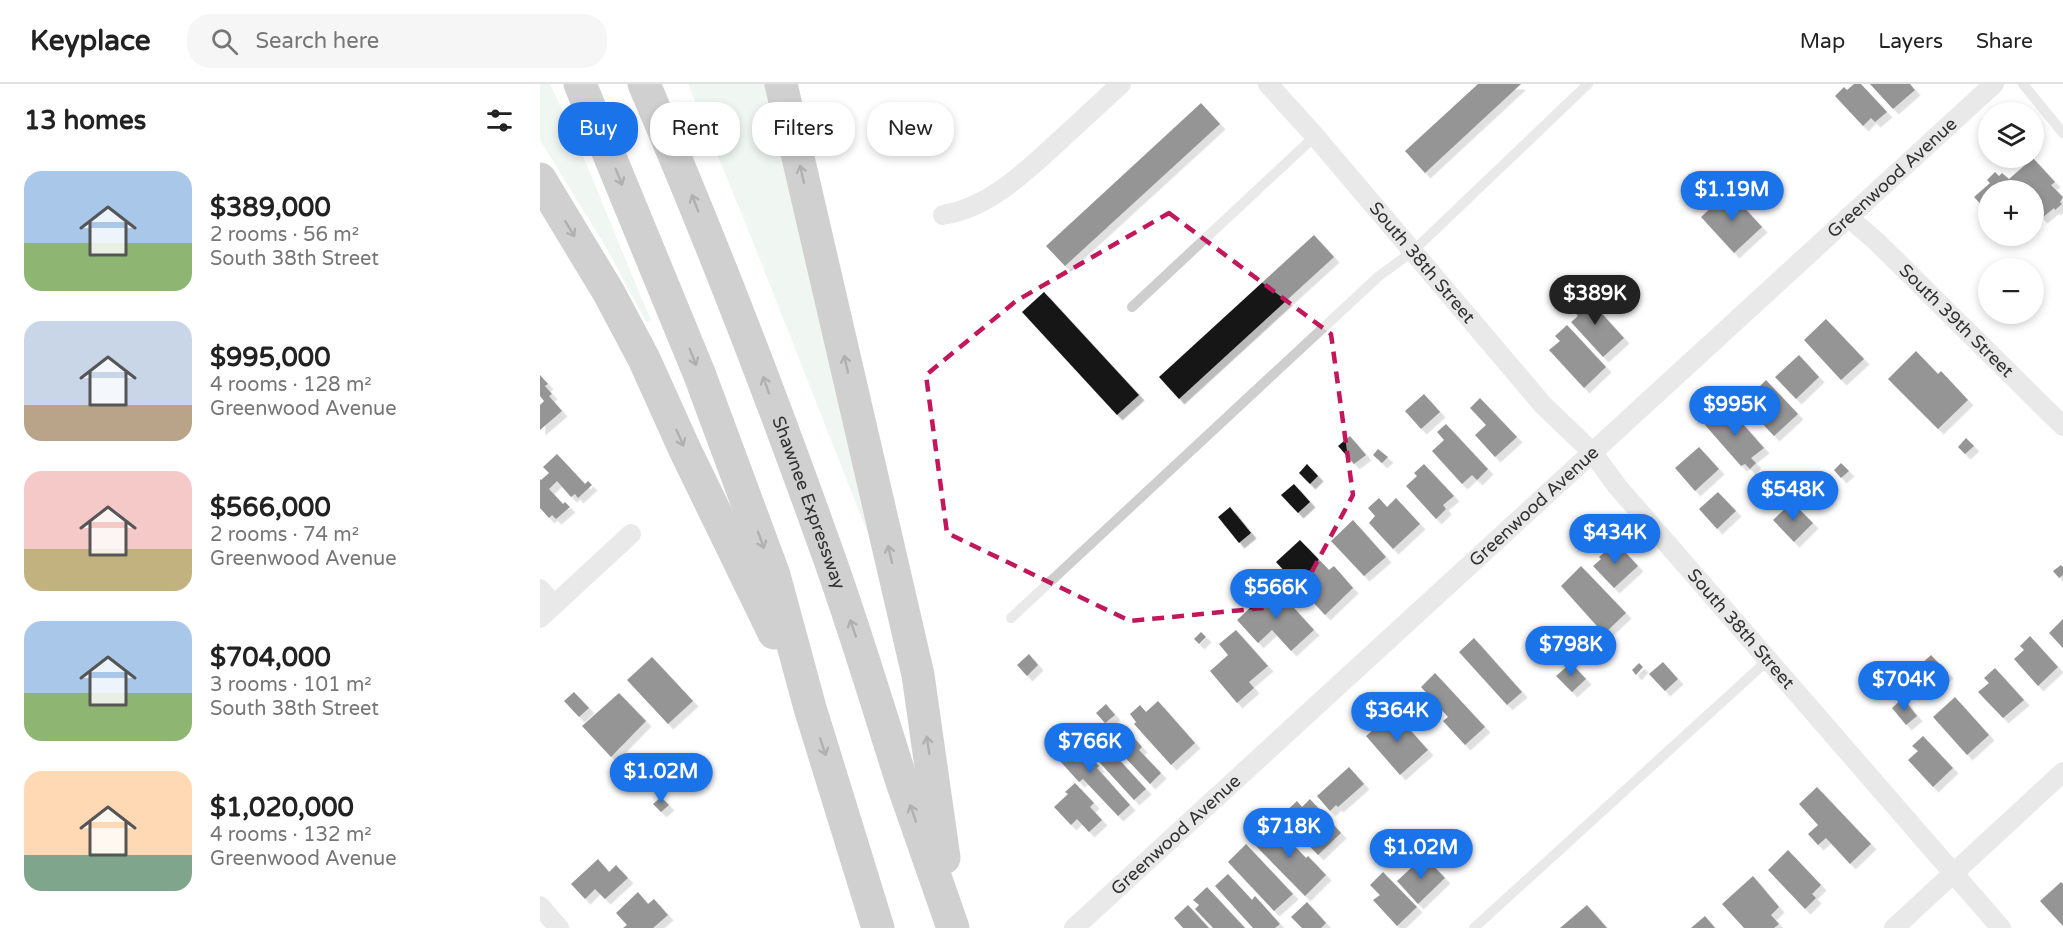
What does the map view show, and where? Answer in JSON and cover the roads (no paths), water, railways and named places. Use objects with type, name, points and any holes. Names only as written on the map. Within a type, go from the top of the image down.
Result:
[{"type":"highway","points":[[580,84],[699,373],[774,575],[810,708],[878,928]]},
{"type":"highway","name":"Shawnee Expressway","points":[[644,84],[691,192],[827,550],[902,781],[954,928]]},
{"type":"highway","points":[[782,84],[918,675],[954,928]]},
{"type":"highway","points":[[540,178],[609,293],[644,359],[685,450],[810,708]]},
{"type":"street","points":[[943,215],[985,201],[1009,185],[1121,84]]},
{"type":"street","name":"South 38th Street","points":[[1268,84],[1315,136],[1543,405],[1592,452],[1617,486],[2001,928]]},
{"type":"street","name":"Greenwood Avenue","points":[[1074,928],[1994,84]]},
{"type":"street","name":"South 39th Street","points":[[1848,217],[1876,240],[2063,426]]},
{"type":"street","points":[[540,589],[547,612],[631,534]]},
{"type":"street","points":[[1894,928],[2063,772]]},
{"type":"street","points":[[540,906],[559,928]]},
{"type":"lane","points":[[1011,618],[1379,276],[1413,252],[1588,84]]},
{"type":"lane","points":[[2023,84],[2063,133]]},
{"type":"lane","points":[[1132,307],[1315,136]]},
{"type":"lane","points":[[1474,928],[1768,660]]}]
